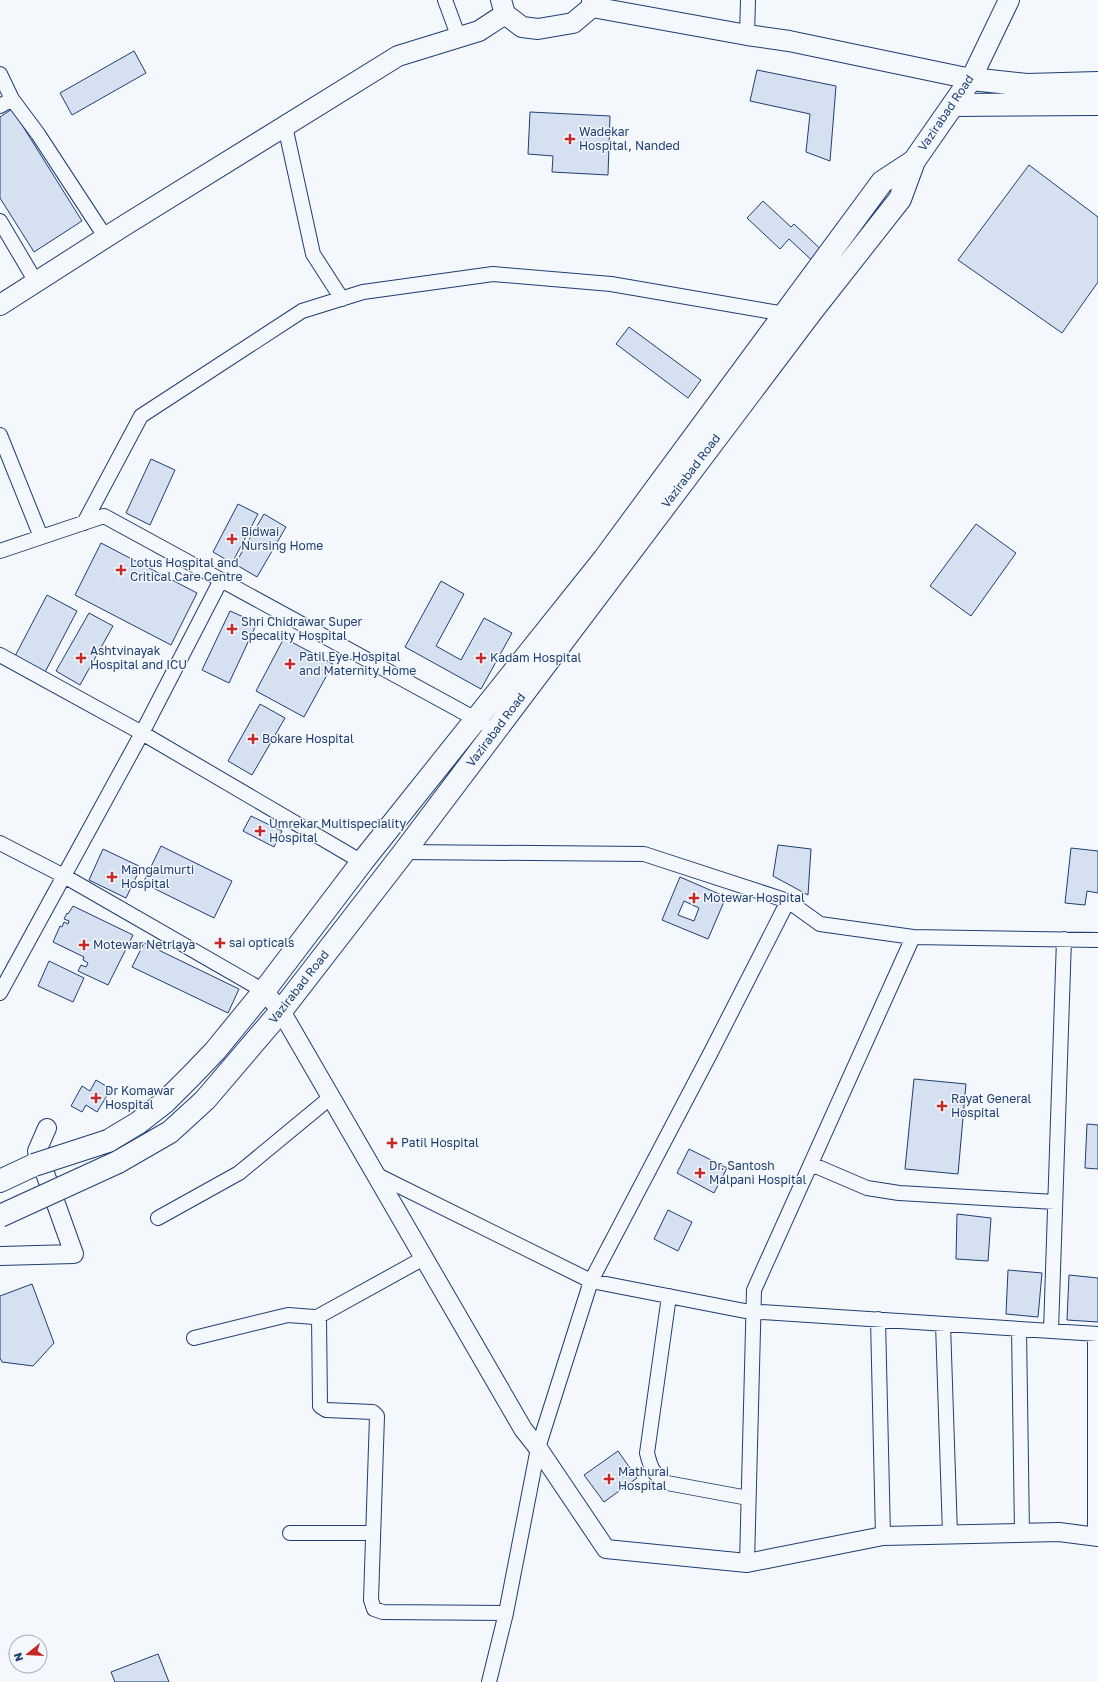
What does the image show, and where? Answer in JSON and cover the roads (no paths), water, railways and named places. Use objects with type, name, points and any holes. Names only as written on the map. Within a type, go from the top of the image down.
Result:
[{"type":"main road","name":"Vazirabad Road","points":[[0,1216],[118,1162],[170,1132],[205,1100],[281,1011],[404,852],[807,317],[900,199],[914,161],[971,79],[1009,0]]},
{"type":"main road","points":[[0,305],[398,56],[479,31],[502,7],[522,27],[538,29],[573,23],[592,3],[747,35],[789,41],[971,79],[1027,85],[1098,82]]},
{"type":"main road","points":[[953,105],[1098,104]]},
{"type":"main road","name":"Vazirabad Road","points":[[0,1181],[34,1165],[108,1141],[138,1123],[165,1102],[215,1051],[264,991],[362,862],[604,559],[882,182],[914,161]]},
{"type":"main road","points":[[316,921],[338,938]]},
{"type":"street","points":[[445,0],[459,38]]},
{"type":"street","points":[[747,35],[748,0]]},
{"type":"street","points":[[0,74],[6,102],[38,134],[106,238]]},
{"type":"street","points":[[285,126],[312,254],[342,299]]},
{"type":"street","points":[[0,221],[36,282]]},
{"type":"street","points":[[84,523],[141,416],[302,311],[363,292],[493,274],[611,284],[785,314]]},
{"type":"street","points":[[0,435],[41,537]]},
{"type":"street","points":[[0,551],[104,516],[477,719],[495,731]]},
{"type":"street","points":[[0,993],[142,733],[221,580]]},
{"type":"street","points":[[0,655],[142,733],[362,862]]},
{"type":"street","points":[[0,843],[64,876],[264,991],[281,1011],[331,1098],[375,1174],[424,1258],[523,1429],[538,1448],[606,1549],[747,1563],[883,1536],[1059,1532],[1096,1537],[1097,1334],[754,1311],[591,1281],[375,1174]]},
{"type":"street","points":[[404,852],[644,854],[788,900],[820,924],[913,936],[1098,940]]},
{"type":"street","points":[[489,1682],[506,1613],[538,1448],[591,1281],[710,1054],[788,900]]},
{"type":"street","points":[[747,1563],[754,1290],[913,936]]},
{"type":"street","points":[[1051,1331],[1064,939]]},
{"type":"street","points":[[158,1218],[239,1173],[331,1098]]},
{"type":"street","points":[[0,1256],[74,1254],[37,1151],[47,1128]]},
{"type":"street","points":[[810,1164],[867,1188],[899,1193],[1055,1202]]},
{"type":"street","points":[[194,1338],[284,1315],[319,1316],[424,1258]]},
{"type":"street","points":[[669,1296],[648,1454],[650,1467],[657,1477],[667,1483],[748,1498]]},
{"type":"street","points":[[319,1316],[320,1406],[326,1410],[373,1412],[377,1416],[370,1600],[374,1609],[378,1612],[506,1613]]},
{"type":"street","points":[[878,1319],[883,1536]]},
{"type":"street","points":[[943,1324],[950,1534]]},
{"type":"street","points":[[1019,1329],[1022,1532]]},
{"type":"street","points":[[290,1533],[373,1533]]},
{"type":"place","name":"Wadekar Hospital, Nanded","points":[[570,139]]},
{"type":"place","name":"Bidwai Nursing Home","points":[[232,539]]},
{"type":"place","name":"Lotus Hospital and Critical Care Centre","points":[[121,570]]},
{"type":"place","name":"Shri Chidrawar Super Specality Hospital","points":[[232,629]]},
{"type":"place","name":"Ashtvinayak Hospital and ICU","points":[[81,658]]},
{"type":"place","name":"Kadam Hospital","points":[[481,658]]},
{"type":"place","name":"Patil Eye Hospital and Maternity Home","points":[[290,664]]},
{"type":"place","name":"Bokare Hospital","points":[[253,739]]},
{"type":"place","name":"Umrekar Multispeciality Hospital","points":[[260,831]]},
{"type":"place","name":"Mangalmurti Hospital","points":[[112,877]]},
{"type":"place","name":"Motewar Hospital","points":[[694,898]]},
{"type":"place","name":"sai opticals","points":[[220,943]]},
{"type":"place","name":"Motewar Netrlaya","points":[[84,945]]},
{"type":"place","name":"Dr Komawar Hospital","points":[[96,1098]]},
{"type":"place","name":"Rayat General Hospital","points":[[942,1106]]},
{"type":"place","name":"Patil Hospital","points":[[392,1143]]},
{"type":"place","name":"Dr. Santosh Malpani Hospital","points":[[700,1173]]},
{"type":"place","name":"Mathurai Hospital","points":[[609,1479]]}]
